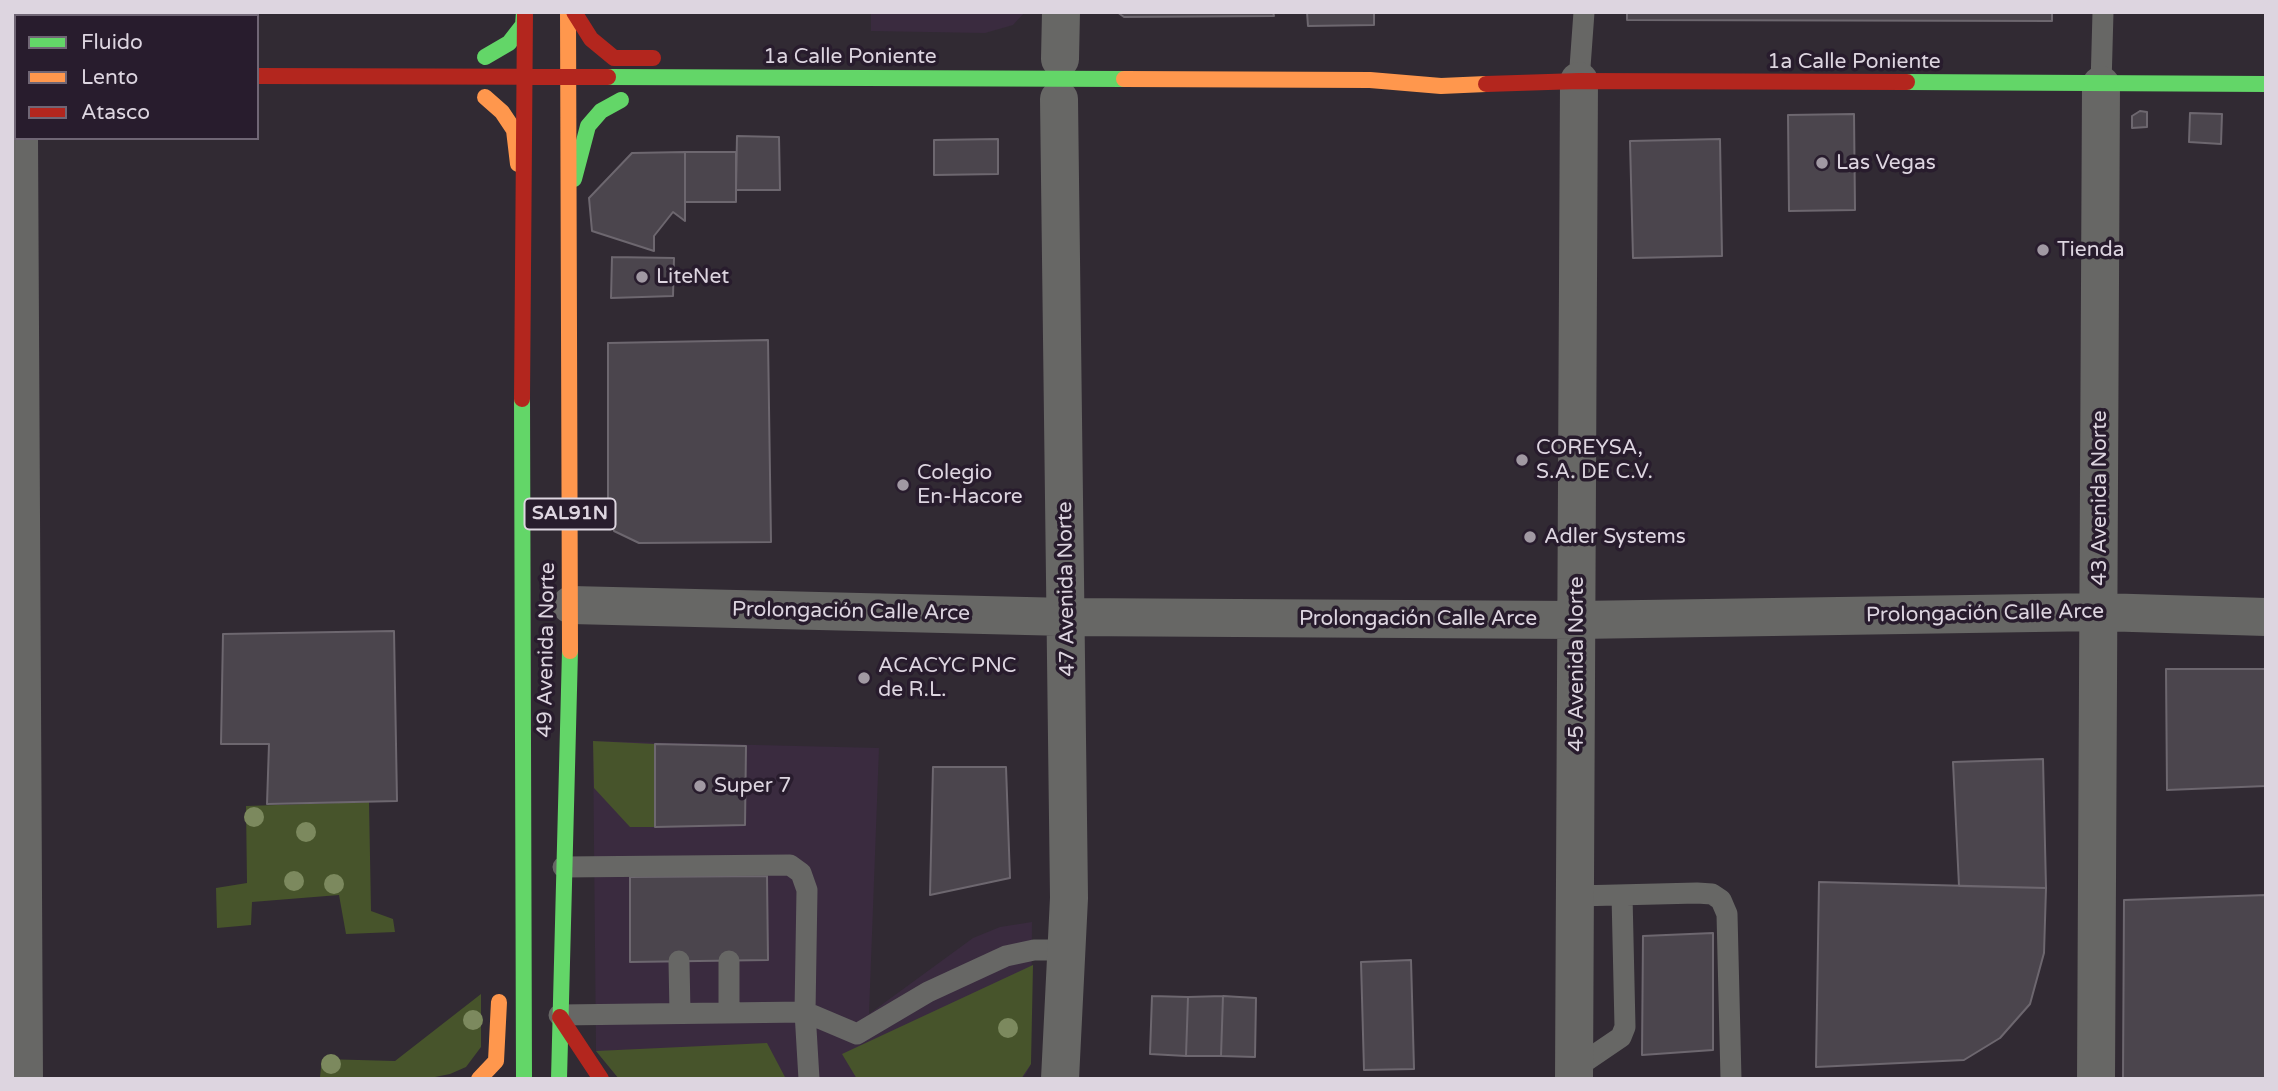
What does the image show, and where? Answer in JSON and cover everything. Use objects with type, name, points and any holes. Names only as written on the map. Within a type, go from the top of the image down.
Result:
[{"type":"street","points":[[521,197],[514,130],[502,112],[478,97],[502,92],[504,73],[500,62],[478,57],[509,43],[523,25],[525,12]]},
{"type":"street","name":"49 Avenida Norte","points":[[524,1079],[521,197],[525,12]]},
{"type":"street","name":"49 Avenida Norte","points":[[559,1079],[570,605],[568,12]]},
{"type":"street","points":[[574,12],[591,39],[614,58]]},
{"type":"street","points":[[1060,59],[1061,12]]},
{"type":"street","points":[[569,198],[588,126],[601,111],[628,100],[606,97],[599,90],[600,67],[614,58],[669,58]]},
{"type":"street","points":[[890,58],[891,99]]},
{"type":"street","name":"1a Calle Poniente","points":[[1382,65],[1441,86]]},
{"type":"street","name":"1a Calle Poniente","points":[[259,76],[1370,80],[1441,86],[1579,81],[2266,84]]},
{"type":"street","name":"45 Avenida Norte","points":[[1574,1074],[1579,81]]},
{"type":"street","name":"43 Avenida Norte","points":[[2096,1079],[2101,85]]},
{"type":"street","name":"1a Calle Poniente","points":[[1381,98],[1441,86]]},
{"type":"street","name":"47 Avenida Norte","points":[[1058,99],[1067,617],[1067,950],[1060,1079]]},
{"type":"street","points":[[19,140],[24,1079]]},
{"type":"street","name":"Prolongación Calle Arce","points":[[570,605],[1067,617],[1577,620],[2100,612],[2266,617]]},
{"type":"street","points":[[506,897],[525,863]]},
{"type":"street","points":[[479,1079],[496,1061],[499,986]]},
{"type":"street","points":[[559,1015],[601,1079]]},
{"type":"lane","points":[[1579,81],[1584,12]]},
{"type":"lane","points":[[2101,85],[2103,12]]},
{"type":"lane","points":[[563,867],[727,871],[790,865],[804,877],[805,1012],[809,1079]]},
{"type":"lane","points":[[1576,896],[1712,894],[1721,900],[1727,914],[1731,1079]]},
{"type":"lane","points":[[1574,1074],[1621,1037],[1625,1027],[1622,895]]},
{"type":"lane","points":[[559,1015],[805,1012],[857,1034],[928,992],[1006,956],[1034,950],[1067,950]]},
{"type":"lane","points":[[679,961],[680,1013]]},
{"type":"lane","points":[[729,961],[729,1013]]},
{"type":"shaded area","points":[[871,12],[1025,12],[1013,25],[985,33],[871,31]]},
{"type":"shaded area","points":[[593,741],[879,748],[869,1014],[973,938],[1000,927],[1032,922],[1031,1064],[1026,1074],[1021,1079],[619,1079],[596,1051]]},
{"type":"green space","points":[[593,741],[655,744],[655,827],[630,827],[594,788]]},
{"type":"green space","points":[[369,802],[371,911],[393,919],[395,932],[346,934],[339,895],[252,902],[251,925],[217,928],[216,888],[247,883],[246,806]]},
{"type":"green space","points":[[1033,965],[1031,1064],[1021,1079],[857,1079],[842,1054]]},
{"type":"green space","points":[[481,994],[481,1047],[466,1067],[450,1074],[425,1079],[320,1077],[322,1059],[395,1061]]},
{"type":"green space","points":[[767,1043],[786,1079],[619,1079],[596,1051]]},
{"type":"building","points":[[69,12],[114,12],[114,14]]},
{"type":"building","points":[[1117,12],[1273,12],[1274,16],[1124,17]]},
{"type":"building","points":[[1307,12],[1374,12],[1374,25],[1308,26]]},
{"type":"building","points":[[1627,12],[2052,12],[2052,21],[1627,20]]},
{"type":"building","points":[[2140,111],[2147,112],[2147,127],[2132,128],[2132,116]]},
{"type":"building","points":[[2190,113],[2222,114],[2221,144],[2189,142]]},
{"type":"building","name":"Las Vegas","points":[[1854,114],[1855,210],[1789,211],[1788,115]]},
{"type":"building","points":[[737,136],[779,137],[780,190],[736,190]]},
{"type":"building","points":[[998,139],[998,174],[934,175],[934,140]]},
{"type":"building","points":[[1720,139],[1722,256],[1633,258],[1630,141]]},
{"type":"building","points":[[685,152],[685,221],[673,212],[654,236],[654,251],[592,231],[589,198],[632,153]]},
{"type":"building","points":[[685,152],[736,152],[736,202],[685,202]]},
{"type":"building","name":"LiteNet","points":[[612,257],[674,258],[673,296],[611,298]]},
{"type":"building","points":[[768,340],[771,542],[639,543],[614,531],[608,511],[608,343]]},
{"type":"building","points":[[394,631],[397,801],[267,804],[269,744],[221,744],[223,634]]},
{"type":"building","points":[[2166,669],[2266,669],[2266,786],[2167,790]]},
{"type":"building","name":"Super 7","points":[[655,744],[746,746],[745,825],[655,827]]},
{"type":"building","points":[[2043,759],[2046,888],[1959,886],[1953,762]]},
{"type":"building","points":[[933,767],[1006,767],[1010,878],[930,895]]},
{"type":"building","points":[[767,876],[768,960],[630,962],[630,877]]},
{"type":"building","points":[[1819,882],[2046,888],[2044,953],[2030,1004],[2000,1038],[1964,1060],[1816,1067]]},
{"type":"building","points":[[2266,895],[2266,1079],[2123,1079],[2124,900]]},
{"type":"building","points":[[1713,933],[1713,1050],[1642,1055],[1643,936]]},
{"type":"building","points":[[1411,960],[1414,1069],[1364,1070],[1361,962]]},
{"type":"building","points":[[1152,996],[1188,997],[1186,1056],[1150,1054]]},
{"type":"building","points":[[1223,996],[1256,998],[1255,1057],[1221,1056]]},
{"type":"building","points":[[1223,996],[1221,1056],[1186,1056],[1188,997]]},
{"type":"traffic: fast","points":[[485,57],[509,43],[523,25],[524,12]]},
{"type":"traffic: fast","points":[[608,77],[1124,79]]},
{"type":"traffic: fast","points":[[1907,82],[2266,84]]},
{"type":"traffic: fast","points":[[574,179],[588,126],[601,111],[621,100]]},
{"type":"traffic: fast","points":[[522,399],[524,1079]]},
{"type":"traffic: fast","points":[[559,1079],[570,651]]},
{"type":"traffic: slow","points":[[568,12],[570,651]]},
{"type":"traffic: slow","points":[[1124,79],[1370,80],[1441,86],[1486,84]]},
{"type":"traffic: slow","points":[[485,97],[502,112],[514,130],[518,164]]},
{"type":"traffic: slow","points":[[479,1079],[496,1061],[499,1002]]},
{"type":"traffic: jam","points":[[522,399],[525,12]]},
{"type":"traffic: jam","points":[[574,12],[591,39],[614,58],[653,58]]},
{"type":"traffic: jam","points":[[259,76],[608,77]]},
{"type":"traffic: jam","points":[[1486,84],[1579,81],[1907,82]]},
{"type":"traffic: jam","points":[[560,1017],[601,1079]]},
{"type":"place","name":"Las Vegas","points":[[1822,163]]},
{"type":"place","name":"Tienda","points":[[2043,250]]},
{"type":"place","name":"LiteNet","points":[[642,277]]},
{"type":"place","name":"COREYSA, S.A. DE C.V.","points":[[1522,460]]},
{"type":"place","name":"Colegio En-Hacore","points":[[903,485]]},
{"type":"place","name":"Adler Systems","points":[[1530,537]]},
{"type":"place","name":"ACACYC PNC de R.L.","points":[[864,678]]},
{"type":"place","name":"Super 7","points":[[700,786]]}]
